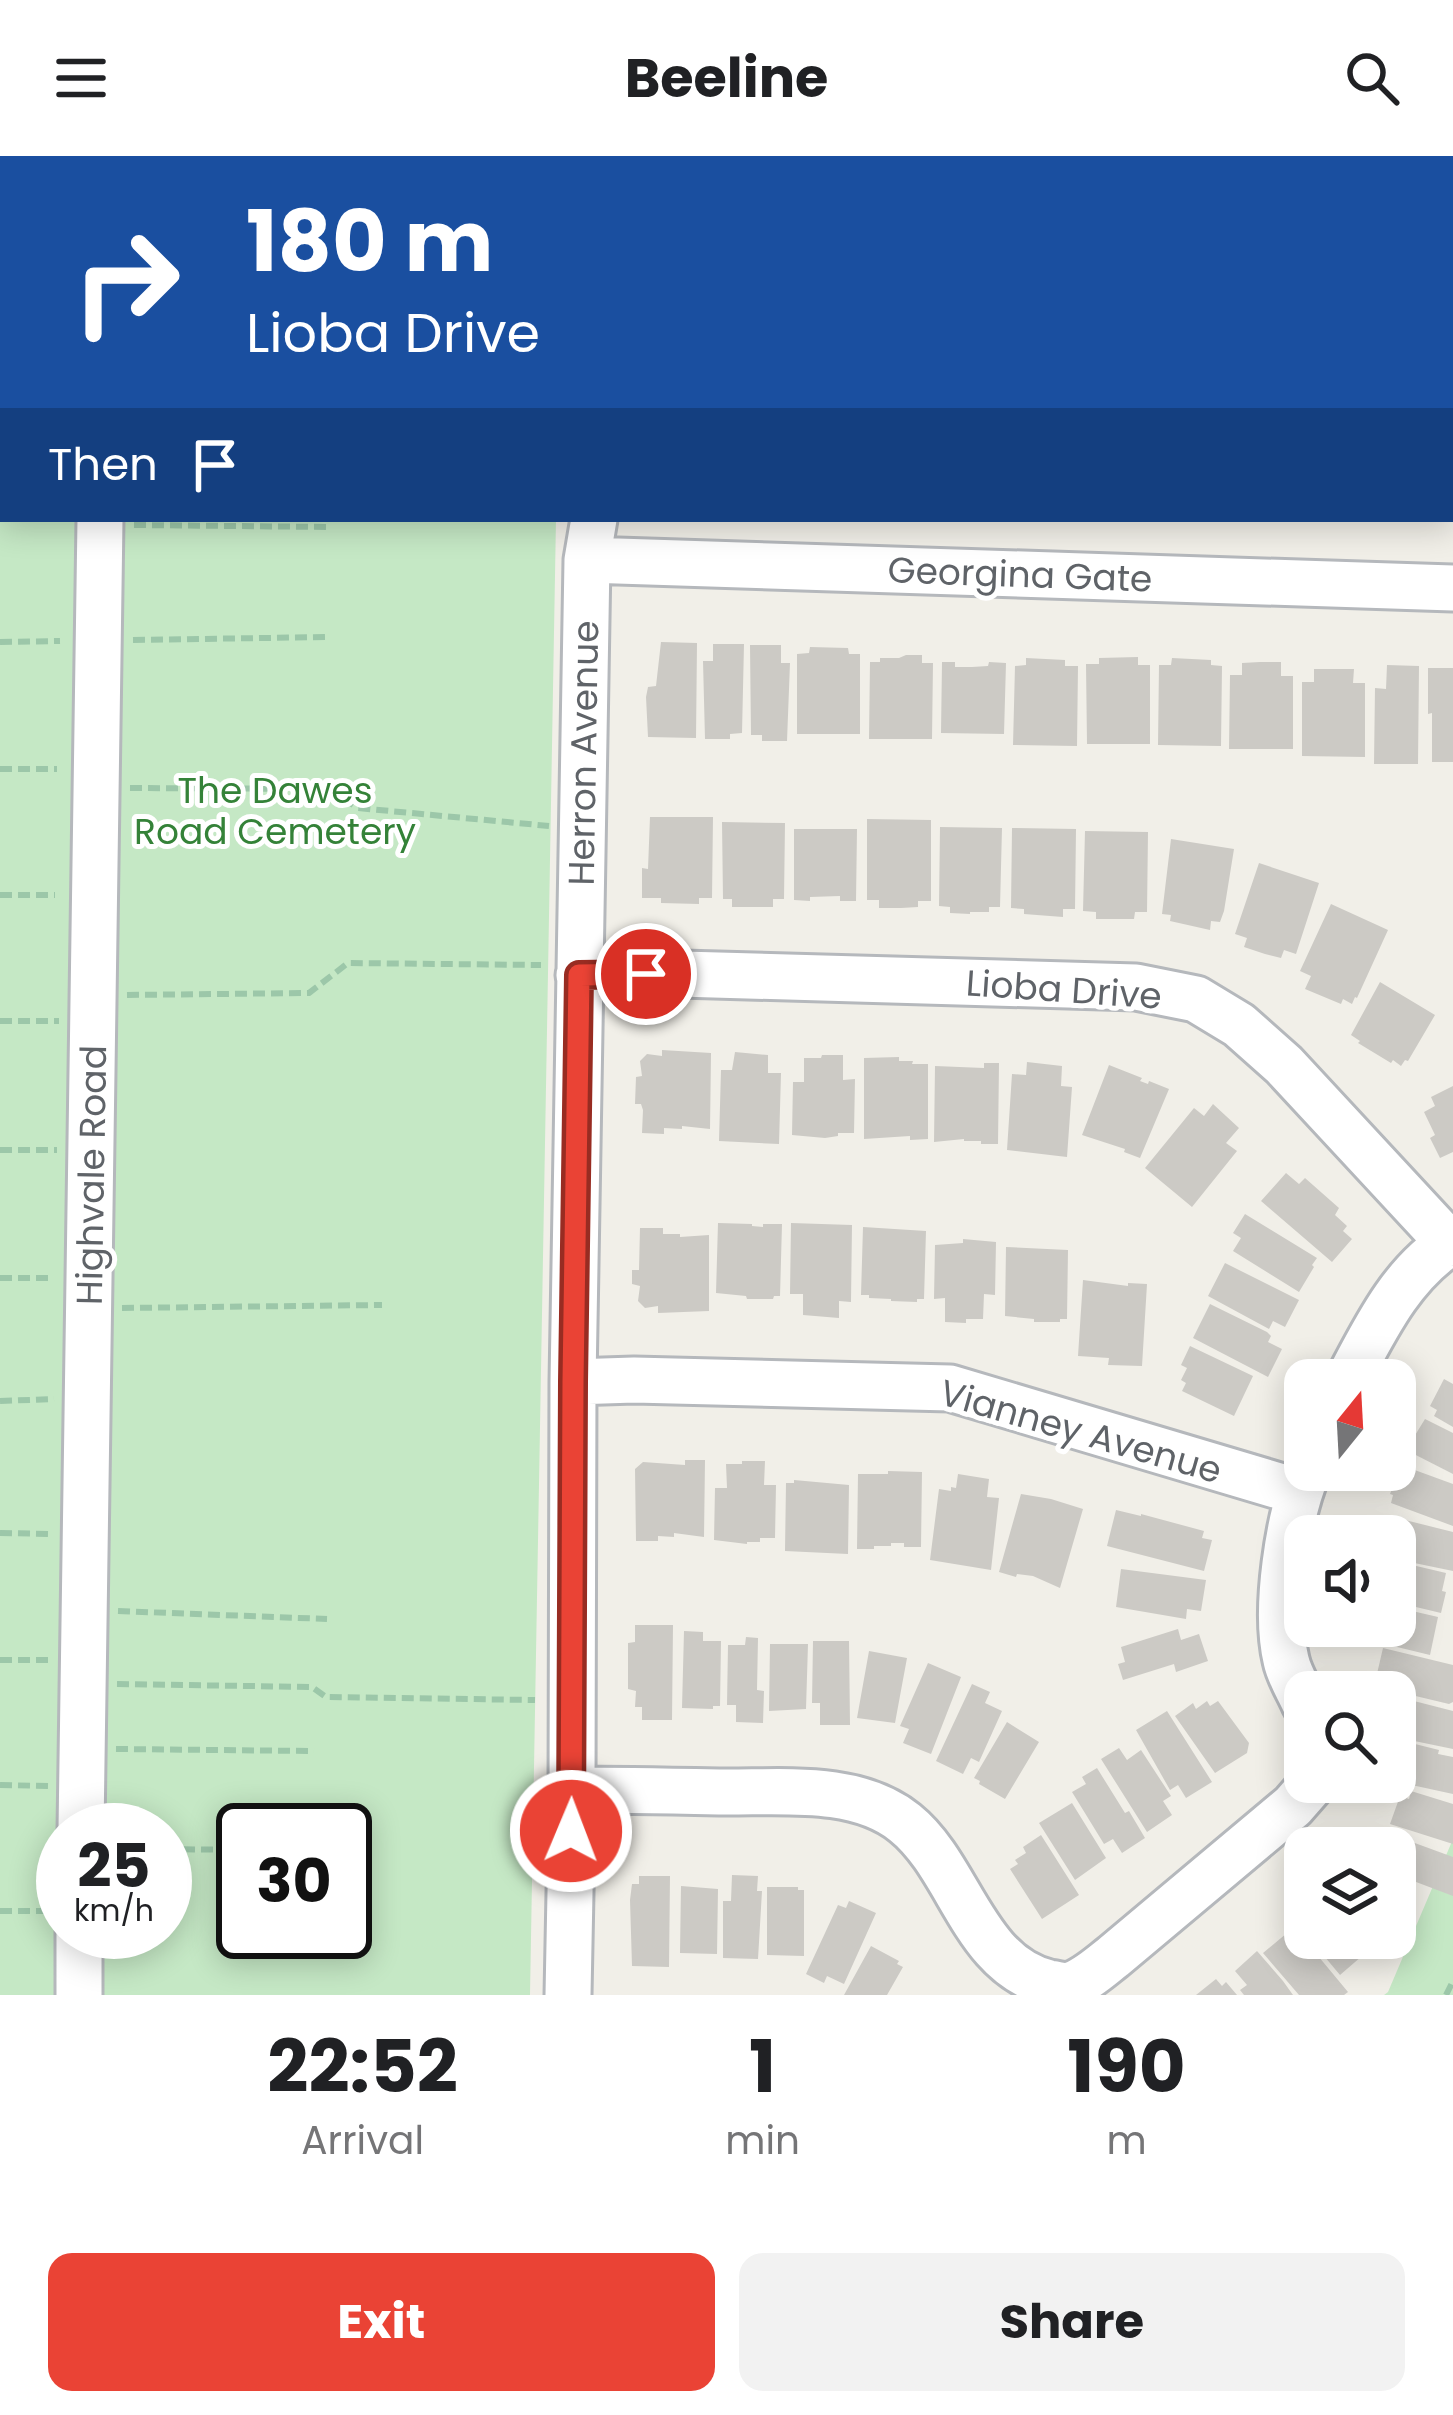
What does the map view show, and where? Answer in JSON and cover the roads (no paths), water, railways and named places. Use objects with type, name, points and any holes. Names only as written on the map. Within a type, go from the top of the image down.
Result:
[{"type":"street","name":"Highvale Road","points":[[81,1803],[100,522]]},
{"type":"street","name":"Georgina Gate","points":[[591,539],[1453,588]]},
{"type":"street","name":"Herron Avenue","points":[[568,1995],[573,1382],[564,970],[591,539]]},
{"type":"street","name":"Lioba Drive","points":[[564,970],[1136,987],[1196,999],[1239,1025],[1284,1065],[1451,1242]]},
{"type":"street","points":[[1359,1359],[1384,1313],[1414,1275],[1451,1242]]},
{"type":"street","name":"Vianney Avenue","points":[[573,1382],[950,1388],[1284,1476]]},
{"type":"street","points":[[1290,1671],[1281,1600],[1301,1491]]},
{"type":"street","points":[[572,1790],[824,1794],[870,1804],[904,1821],[934,1852],[966,1909],[1002,1956],[1028,1978],[1065,1987],[1102,1965],[1296,1803]]},
{"type":"street","points":[[79,1995],[80,1959]]},
{"type":"park label","name":"The Dawes Road Cemetery","points":[[275,810]]}]
